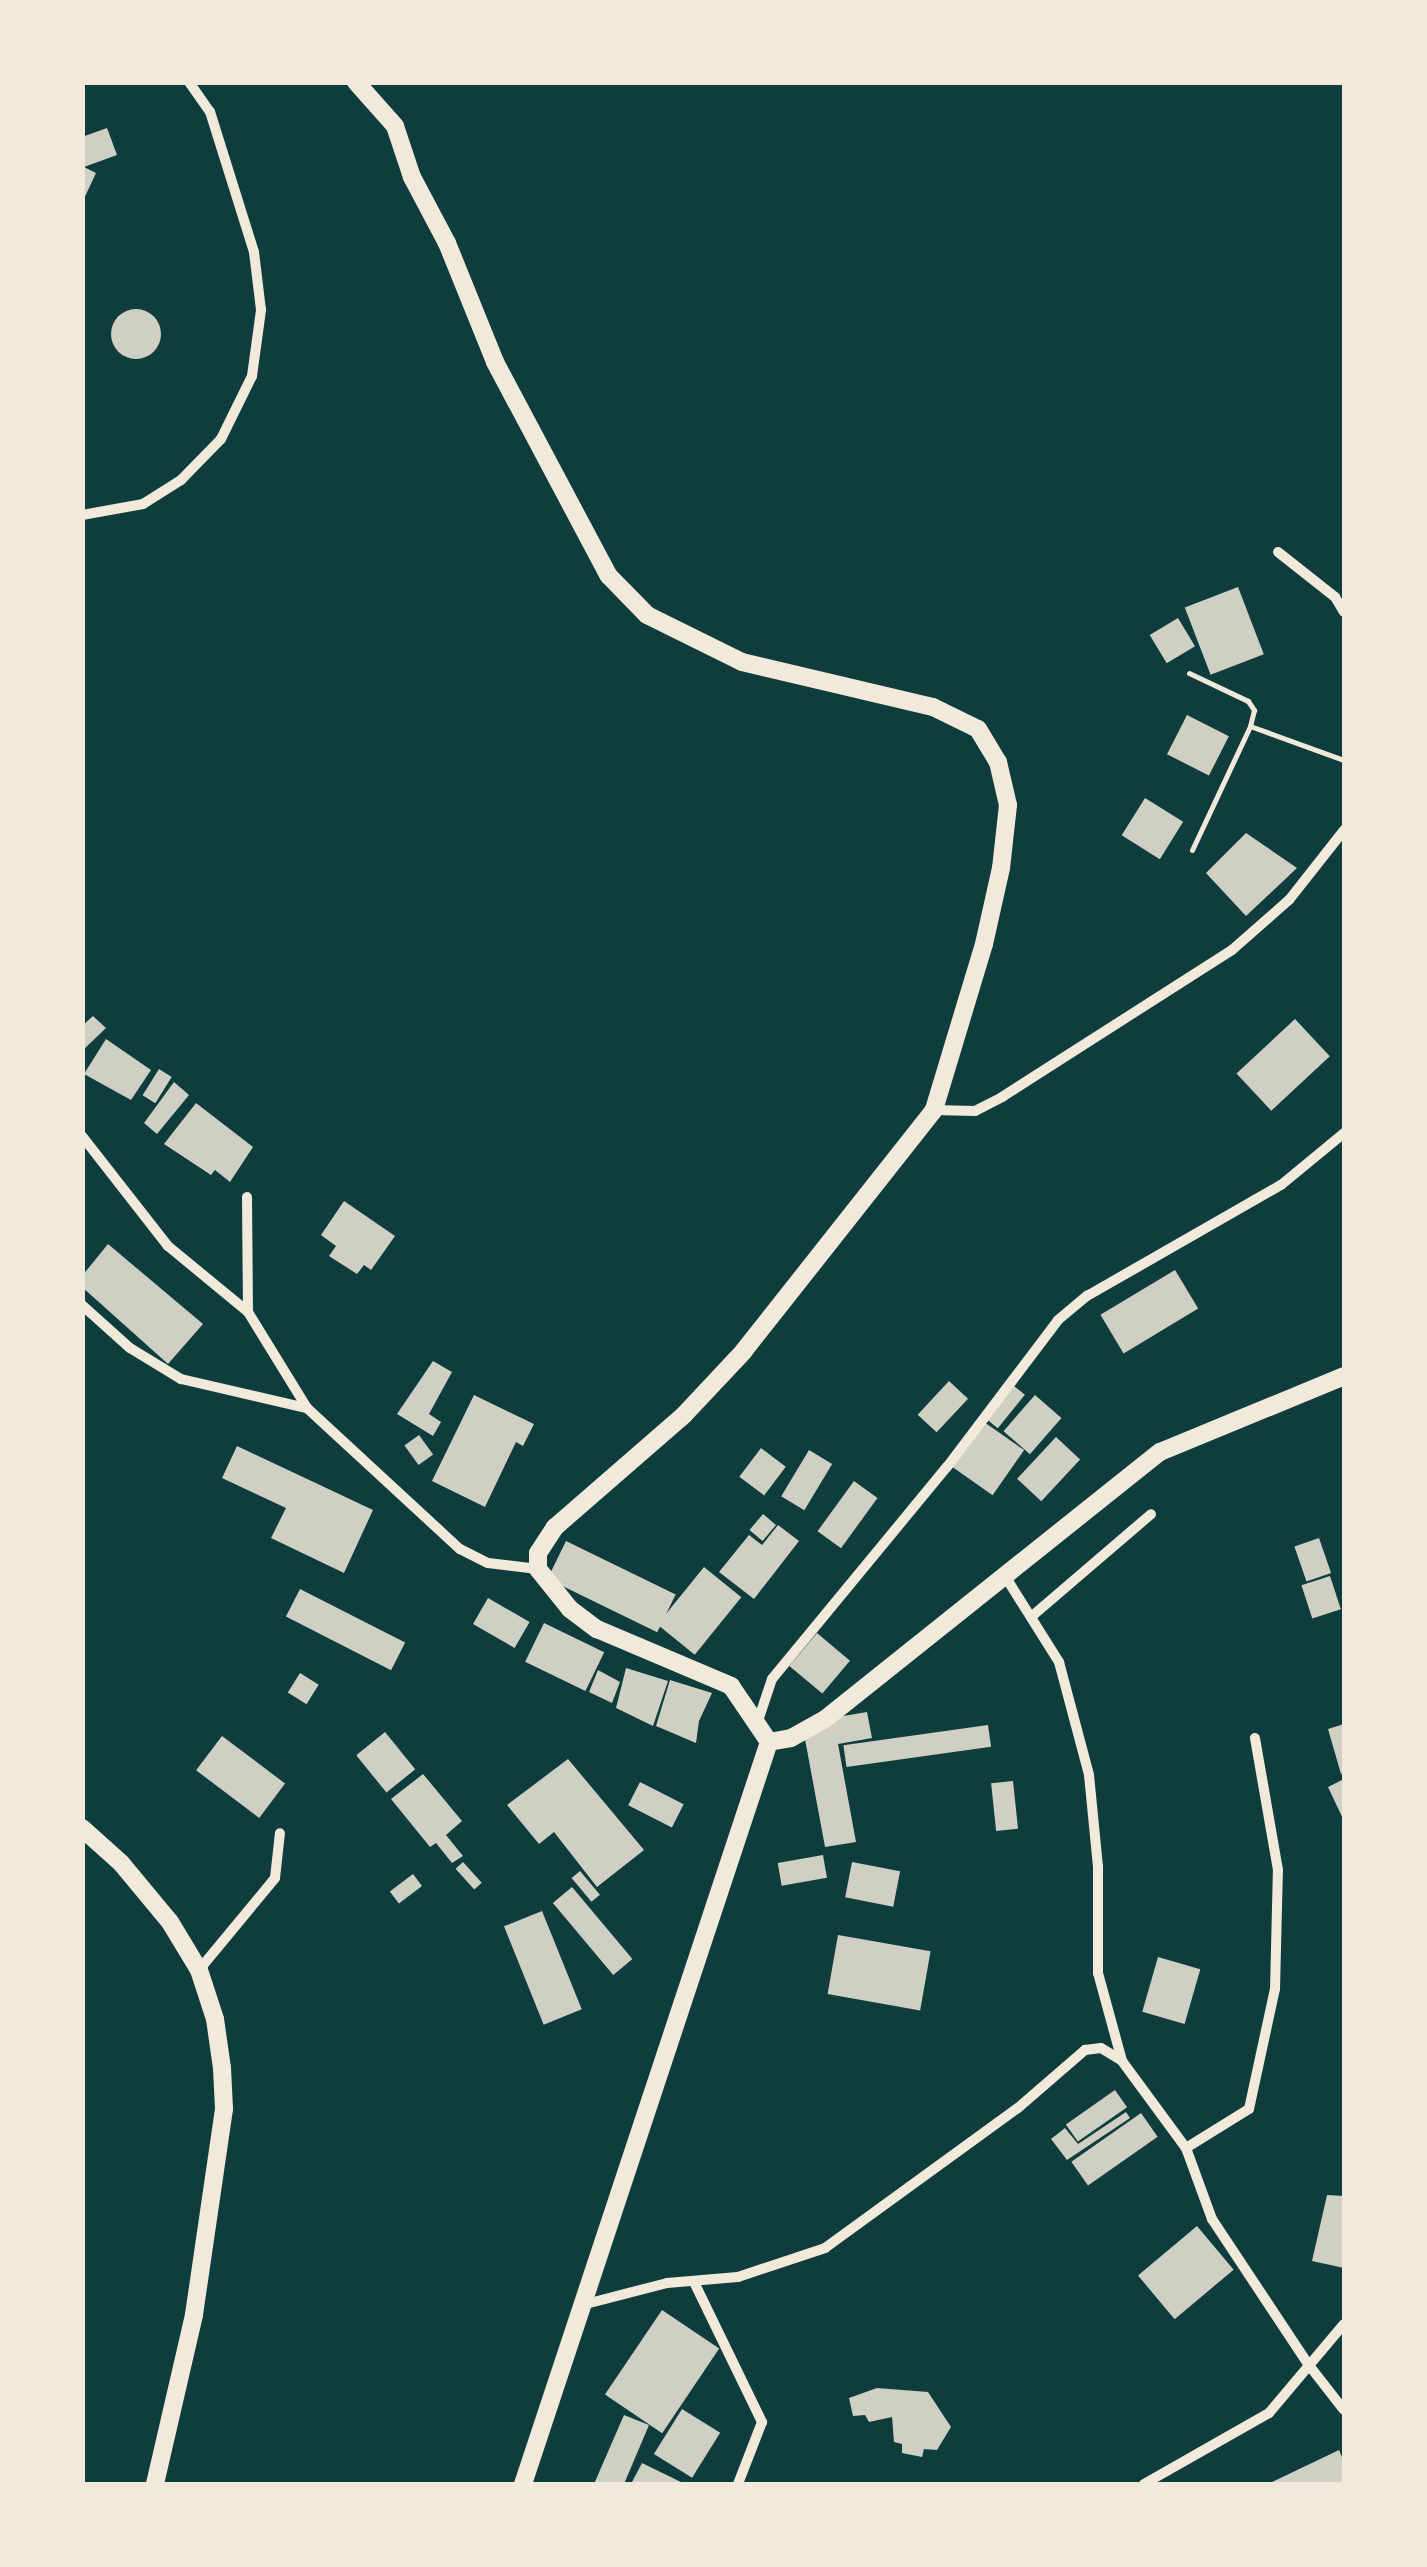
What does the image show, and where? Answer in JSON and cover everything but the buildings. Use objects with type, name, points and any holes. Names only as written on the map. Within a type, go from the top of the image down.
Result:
[{"type":"street","points":[[85,515],[143,504],[181,480],[221,439],[252,376],[261,310],[254,252],[210,112],[188,82]]},
{"type":"street","points":[[356,82],[395,126],[412,177],[446,243],[496,362],[608,576],[647,614],[690,640],[742,662],[933,708],[978,729],[998,762],[1008,806],[1001,868],[984,944],[934,1110],[744,1351],[684,1415],[556,1527],[538,1553],[538,1570],[570,1609],[597,1629],[731,1686],[758,1720],[769,1742],[524,2484]]},
{"type":"street","points":[[1278,552],[1335,596],[1344,612]]},
{"type":"street","points":[[934,1110],[975,1111],[1232,950],[1289,900],[1344,830]]},
{"type":"street","points":[[758,1720],[772,1679],[947,1466],[1058,1320],[1088,1296],[1281,1186],[1344,1133]]},
{"type":"street","points":[[82,1136],[168,1246],[248,1312],[307,1408],[460,1549],[488,1562],[538,1570]]},
{"type":"street","points":[[247,1197],[248,1312]]},
{"type":"street","points":[[82,1305],[130,1348],[182,1379],[307,1408]]},
{"type":"street","points":[[769,1742],[791,1738],[824,1720],[1160,1452],[1344,1376]]},
{"type":"street","points":[[1031,1617],[1151,1514]]},
{"type":"street","points":[[1005,1576],[1059,1662],[1088,1775],[1098,1867],[1098,1972],[1122,2061]]},
{"type":"street","points":[[1186,2148],[1249,2109],[1275,1989],[1278,1870],[1256,1738]]},
{"type":"street","points":[[82,1828],[120,1863],[170,1922],[199,1970],[215,2019],[224,2109],[194,2315],[155,2484]]},
{"type":"street","points":[[199,1970],[274,1878],[280,1833]]},
{"type":"street","points":[[582,2306],[667,2283],[738,2278],[825,2248],[1018,2108],[1085,2050],[1102,2048],[1122,2061],[1186,2148],[1212,2219],[1308,2364],[1344,2410]]},
{"type":"street","points":[[694,2282],[762,2422],[738,2484]]},
{"type":"street","points":[[1144,2484],[1269,2414],[1344,2324]]},
{"type":"path","points":[[1189,673],[1248,701],[1254,710],[1192,850]]},
{"type":"path","points":[[1250,726],[1344,760]]}]
